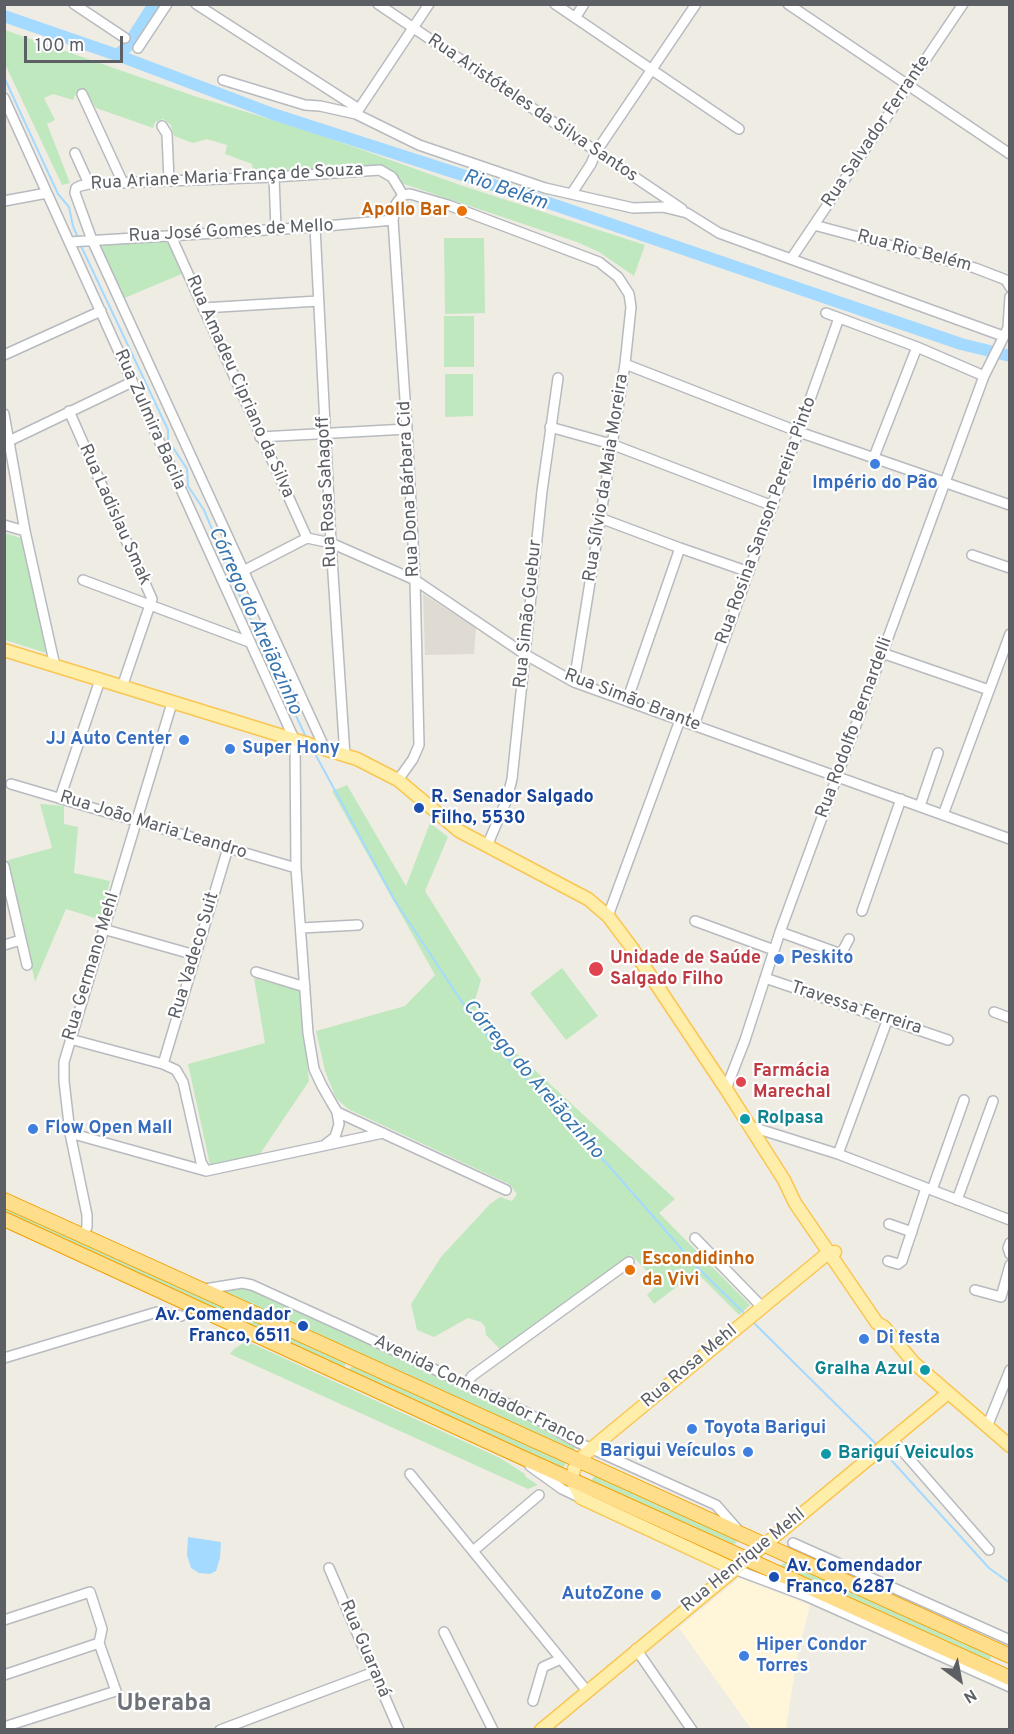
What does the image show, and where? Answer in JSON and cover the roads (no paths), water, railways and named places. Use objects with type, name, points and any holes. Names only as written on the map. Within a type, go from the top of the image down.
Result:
[{"type":"highway","name":"Avenida Comendador Franco","points":[[4,1200],[1004,1653]]},
{"type":"highway","points":[[4,1219],[519,1456],[1010,1678]]},
{"type":"highway","points":[[346,1377],[346,1365],[353,1360],[358,1360]]},
{"type":"highway","points":[[834,1598],[835,1585],[841,1580],[846,1581]]},
{"type":"highway","points":[[990,1669],[997,1667],[1004,1653]]},
{"type":"main road","points":[[4,650],[357,759],[398,780],[447,822],[487,846],[588,899],[608,916],[632,948],[726,1089],[784,1180],[795,1203],[832,1252],[872,1316],[903,1351],[1010,1446]]},
{"type":"main road","name":"Rua Rosa Mehl","points":[[572,1480],[579,1460],[592,1448],[832,1252]]},
{"type":"main road","name":"Rua Henrique Mehl","points":[[541,1730],[636,1649],[948,1393]]},
{"type":"main road","points":[[572,1480],[581,1498],[734,1569]]},
{"type":"street","points":[[74,4],[125,38]]},
{"type":"street","points":[[138,48],[167,4]]},
{"type":"street","points":[[196,4],[358,111],[419,145],[545,188],[633,208],[663,207],[687,213]]},
{"type":"street","name":"Rua Aristóteles da Silva Santos","points":[[378,4],[720,233],[1006,331]]},
{"type":"street","points":[[358,111],[429,4]]},
{"type":"street","points":[[555,4],[569,8],[575,18],[739,129]]},
{"type":"street","points":[[575,18],[584,4]]},
{"type":"street","points":[[572,193],[596,152],[696,4]]},
{"type":"street","points":[[788,4],[1010,154]]},
{"type":"street","name":"Rua Salvador Ferrante","points":[[791,259],[963,4]]},
{"type":"street","points":[[223,80],[305,105],[358,111]]},
{"type":"street","points":[[320,106],[332,92]]},
{"type":"street","points":[[82,94],[123,183]]},
{"type":"street","name":"Rua Zulmira Bacila","points":[[5,100],[249,642],[311,746]]},
{"type":"street","points":[[162,126],[166,134],[169,180]]},
{"type":"street","points":[[75,153],[89,184]]},
{"type":"street","name":"Rua Ariane Maria França de Souza","points":[[76,188],[89,184],[274,177],[380,170],[392,177],[403,195]]},
{"type":"street","points":[[274,177],[276,230]]},
{"type":"street","name":"Rua Zulmira Bacila","points":[[76,188],[76,198],[92,240],[243,571],[311,746]]},
{"type":"street","points":[[4,201],[47,193]]},
{"type":"street","name":"Rua Sílvio da Maia Moreira","points":[[403,195],[410,194],[448,205],[599,262],[618,276],[629,294],[631,307],[625,364],[574,682]]},
{"type":"street","name":"Rua Dona Bárbara Cid","points":[[398,780],[413,759],[419,745],[415,580],[393,220],[396,204],[403,195]]},
{"type":"street","name":"Rua José Gomes de Mello","points":[[69,242],[276,230],[393,220]]},
{"type":"street","name":"Rua Rio Belém","points":[[814,225],[975,268],[1006,280],[1010,287]]},
{"type":"street","name":"Rua Rosa Sahagoff","points":[[315,227],[331,543],[345,756]]},
{"type":"street","name":"Rua Amadeu Cipriano da Silva","points":[[171,236],[307,538]]},
{"type":"street","points":[[1006,331],[1010,297]]},
{"type":"street","points":[[203,308],[318,301]]},
{"type":"street","points":[[4,355],[100,311]]},
{"type":"street","points":[[826,313],[986,372]]},
{"type":"street","name":"Rua Rosina Sanson Pereira Pinto","points":[[694,725],[839,318]]},
{"type":"street","name":"Rua Rodolfo Bernardelli","points":[[726,1089],[745,1040],[780,932],[945,482],[986,372],[1006,331]]},
{"type":"street","points":[[874,458],[916,347]]},
{"type":"street","points":[[625,364],[799,432],[1010,506]]},
{"type":"street","name":"Rua Simão Guebur","points":[[487,846],[507,799],[512,779],[542,491],[558,378]]},
{"type":"street","points":[[7,441],[132,382]]},
{"type":"street","name":"Rua Ladislau Smak","points":[[69,411],[152,599],[122,687]]},
{"type":"street","points":[[4,414],[7,441],[55,666]]},
{"type":"street","points":[[550,427],[611,444],[773,506]]},
{"type":"street","points":[[260,436],[407,429]]},
{"type":"street","points":[[600,519],[749,572]]},
{"type":"street","points":[[4,525],[26,531]]},
{"type":"street","points":[[243,571],[307,538]]},
{"type":"street","name":"Rua Simão Brante","points":[[307,538],[331,543],[415,580],[526,655],[574,682],[1010,839]]},
{"type":"street","points":[[627,701],[680,548]]},
{"type":"street","points":[[972,555],[1010,568]]},
{"type":"street","points":[[83,580],[249,642]]},
{"type":"street","points":[[943,815],[989,690],[1005,662],[1010,634]]},
{"type":"street","points":[[882,653],[989,690]]},
{"type":"street","points":[[60,798],[100,680]]},
{"type":"street","name":"Rua Germano Mehl","points":[[83,1235],[87,1227],[87,1215],[70,1133],[64,1062],[172,703]]},
{"type":"street","points":[[608,916],[680,720]]},
{"type":"street","points":[[311,746],[296,868],[308,1033],[314,1069],[337,1112],[339,1125],[334,1137],[325,1145]]},
{"type":"street","points":[[920,806],[938,753]]},
{"type":"street","name":"Rua João Maria Leandro","points":[[10,784],[296,868]]},
{"type":"street","points":[[862,911],[901,799]]},
{"type":"street","name":"Rua Vadeco Suit","points":[[163,1064],[228,848]]},
{"type":"street","points":[[4,866],[27,965]]},
{"type":"street","points":[[695,921],[774,950]]},
{"type":"street","points":[[301,928],[358,925]]},
{"type":"street","points":[[103,929],[195,955]]},
{"type":"street","points":[[780,932],[841,954],[849,939]]},
{"type":"street","points":[[4,945],[21,940]]},
{"type":"street","points":[[256,972],[305,987]]},
{"type":"street","name":"Travessa Ferreira","points":[[765,978],[948,1040]]},
{"type":"street","points":[[994,1012],[1010,1018]]},
{"type":"street","points":[[838,1154],[887,1021]]},
{"type":"street","points":[[70,1039],[163,1064],[176,1070],[183,1082],[201,1162],[206,1171]]},
{"type":"street","points":[[888,1261],[900,1263],[964,1100]]},
{"type":"street","points":[[957,1200],[993,1101]]},
{"type":"street","points":[[337,1112],[506,1190]]},
{"type":"street","points":[[749,1126],[838,1154],[1007,1219],[1009,1209]]},
{"type":"street","points":[[70,1133],[206,1171],[383,1133]]},
{"type":"street","points":[[889,1224],[912,1232]]},
{"type":"street","points":[[695,1238],[762,1307]]},
{"type":"street","points":[[1010,1242],[1008,1248],[1010,1254]]},
{"type":"street","points":[[466,1385],[472,1376],[628,1262]]},
{"type":"street","points":[[975,1290],[1001,1296],[1010,1265]]},
{"type":"street","name":"Avenida Comendador Franco","points":[[202,1289],[242,1283],[252,1285],[527,1413],[568,1438],[716,1505],[742,1534]]},
{"type":"street","points":[[4,1358],[157,1312],[181,1316]]},
{"type":"street","points":[[987,1427],[1010,1370]]},
{"type":"street","points":[[884,1445],[989,1550]]},
{"type":"street","points":[[519,1456],[562,1489],[581,1498]]},
{"type":"street","points":[[410,1474],[587,1691]]},
{"type":"street","points":[[473,1551],[539,1495]]},
{"type":"street","points":[[794,1542],[1010,1640]]},
{"type":"street","name":"Rua Guaraná","points":[[329,1568],[399,1730]]},
{"type":"street","points":[[734,1569],[806,1596],[1010,1687]]},
{"type":"street","points":[[4,1620],[90,1592],[102,1629],[99,1643],[116,1691],[4,1727]]},
{"type":"street","points":[[444,1632],[493,1730]]},
{"type":"street","points":[[4,1675],[99,1643]]},
{"type":"street","points":[[636,1649],[692,1730]]},
{"type":"street","points":[[533,1701],[543,1667],[561,1659]]},
{"type":"street","points":[[220,1730],[374,1672]]},
{"type":"water","points":[[188,1537],[221,1542],[216,1571],[210,1574],[199,1573],[191,1568],[187,1555]]},
{"type":"waterway","points":[[117,55],[126,48],[154,4]]},
{"type":"waterway","name":"Rio Belém","points":[[4,16],[117,55],[273,114],[543,201],[961,344],[1010,356]]},
{"type":"waterway","name":"Córrego do Areiãozinho","points":[[4,77],[58,194],[69,207],[78,238]]},
{"type":"waterway","name":"Córrego do Areiãozinho","points":[[81,246],[168,430],[168,440],[187,469],[188,486],[204,510],[239,594],[306,737]]},
{"type":"waterway","name":"Córrego do Areiãozinho","points":[[313,750],[395,901],[470,1014],[496,1046],[609,1166],[700,1270],[743,1312]]},
{"type":"waterway","name":"Córrego do Areiãozinho","points":[[754,1323],[877,1445]]},
{"type":"waterway","name":"Córrego do Areiãozinho","points":[[883,1451],[989,1568],[1010,1583]]},
{"type":"place","name":"Apollo Bar","points":[[462,211]]},
{"type":"place","name":"Império do Pão","points":[[875,464]]},
{"type":"place","name":"JJ Auto Center","points":[[184,740]]},
{"type":"place","name":"Super Hony","points":[[230,749]]},
{"type":"place","name":"R. Senador Salgado Filho, 5530","points":[[419,808]]},
{"type":"place","name":"Peskito","points":[[779,959]]},
{"type":"place","name":"Unidade de Saúde Salgado Filho","points":[[596,969]]},
{"type":"place","name":"Farmácia Marechal","points":[[741,1082]]},
{"type":"place","name":"Rolpasa","points":[[745,1119]]},
{"type":"place","name":"Flow Open Mall","points":[[33,1129]]},
{"type":"place","name":"Escondidinho da Vivi","points":[[630,1270]]},
{"type":"place","name":"Av. Comendador Franco, 6511","points":[[303,1326]]},
{"type":"place","name":"Di festa","points":[[864,1339]]},
{"type":"place","name":"Gralha Azul","points":[[925,1370]]},
{"type":"place","name":"Toyota Barigui","points":[[692,1429]]},
{"type":"place","name":"Barigui Veículos","points":[[748,1452]]},
{"type":"place","name":"Bariguí Veiculos","points":[[826,1454]]},
{"type":"place","name":"Av. Comendador Franco, 6287","points":[[774,1577]]},
{"type":"place","name":"AutoZone","points":[[656,1595]]},
{"type":"place","name":"Hiper Condor Torres","points":[[744,1656]]},
{"type":"district","name":"Uberaba","points":[[164,1705]]}]
